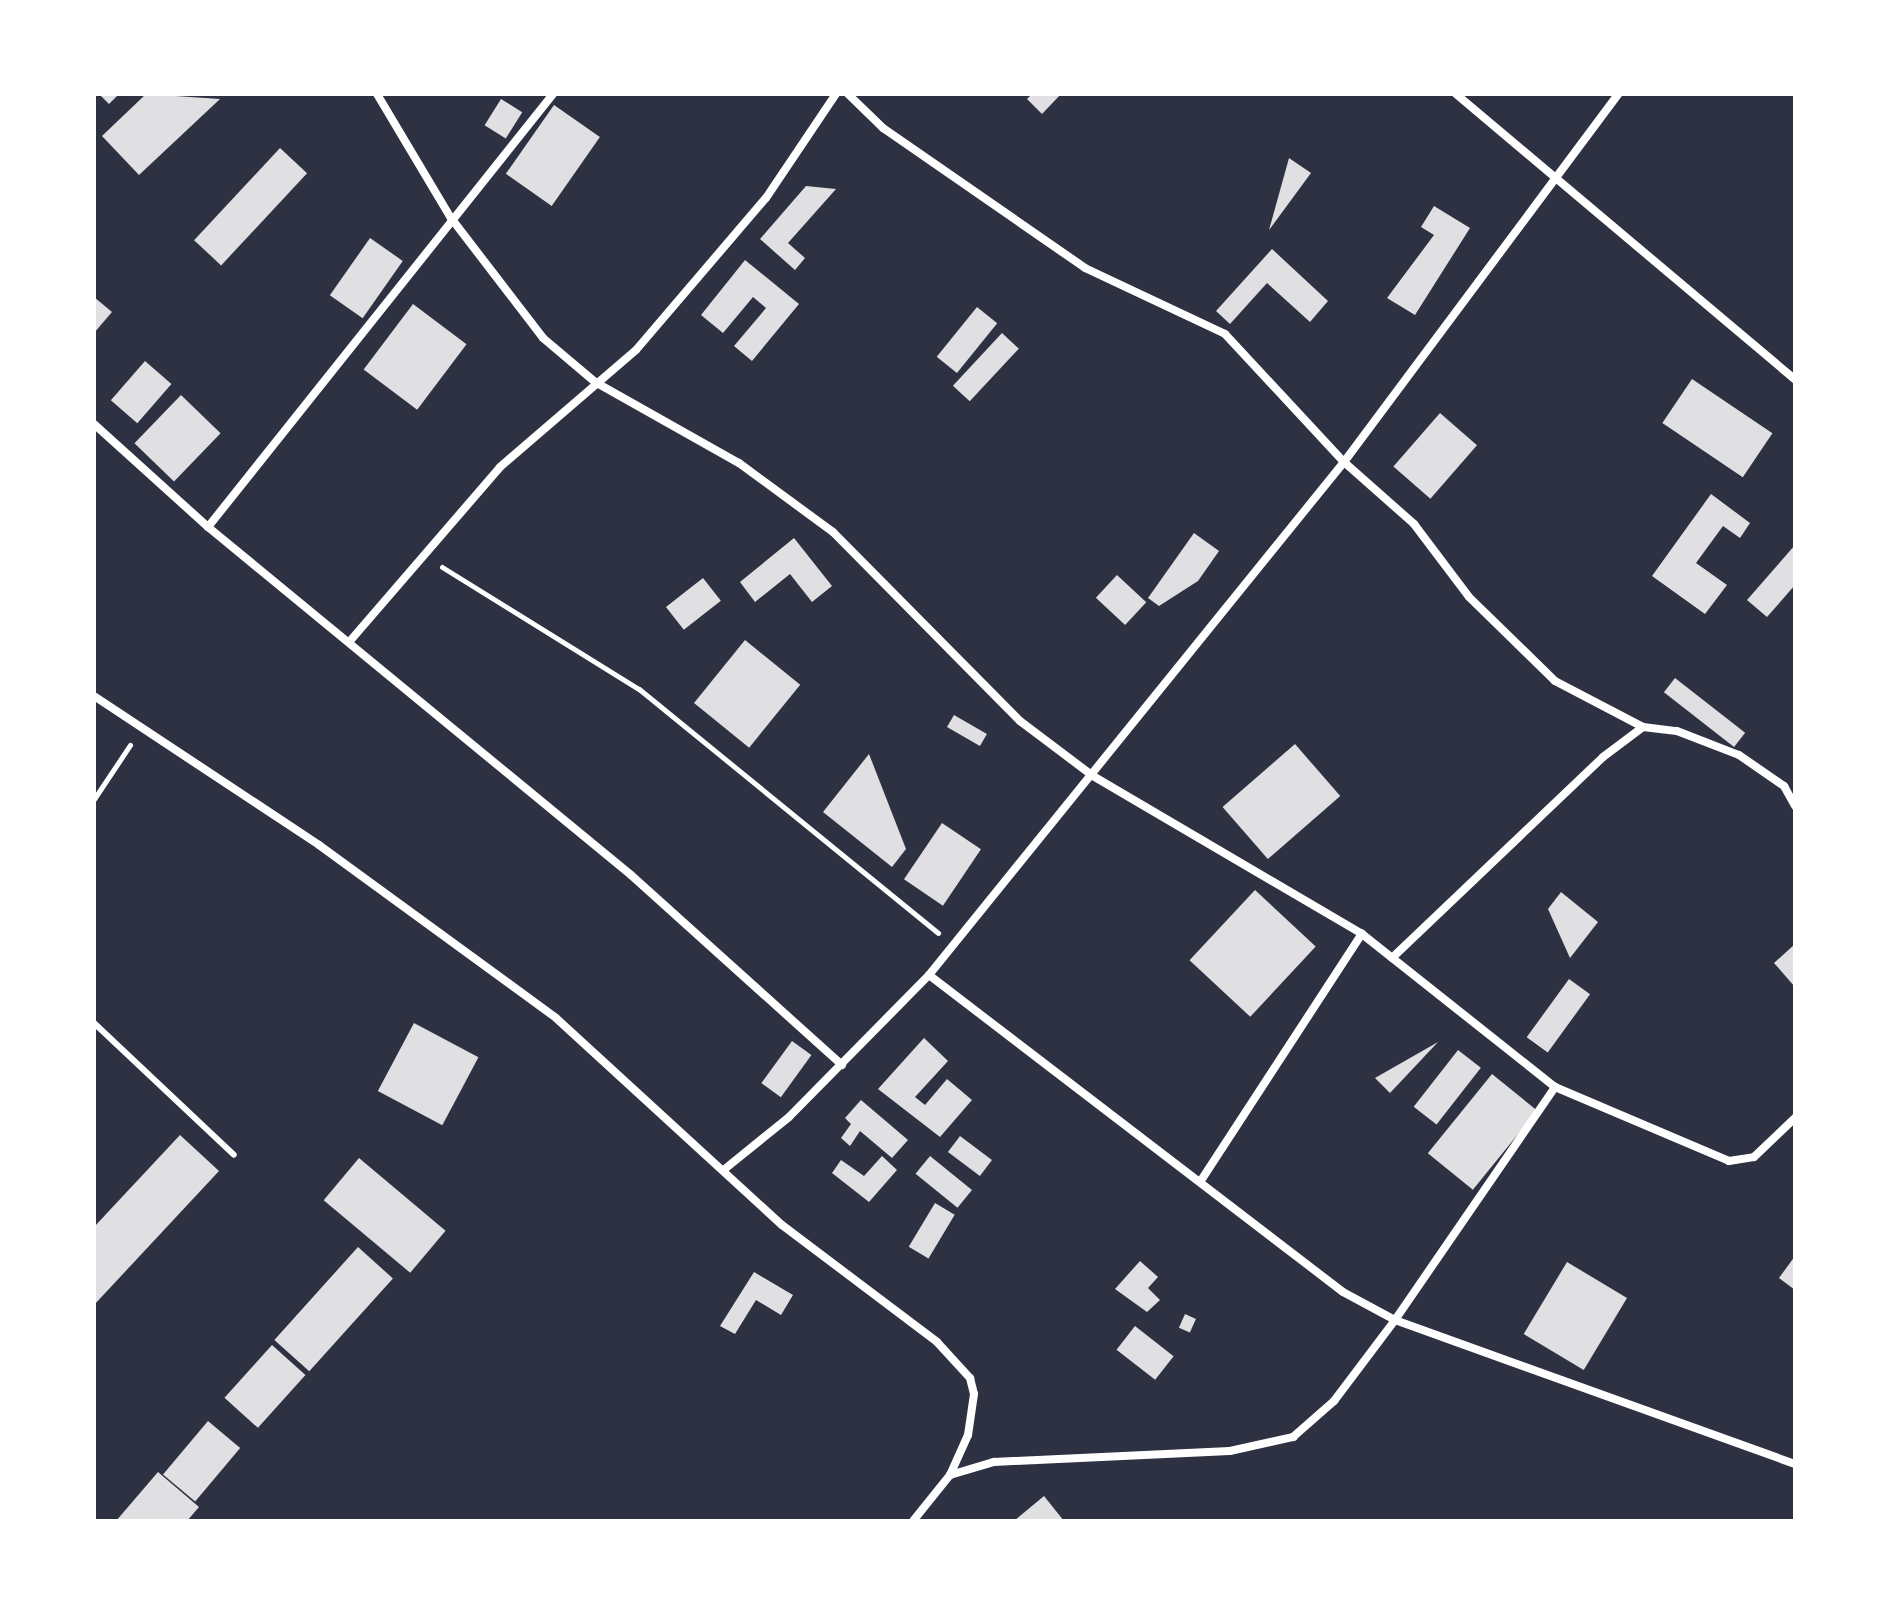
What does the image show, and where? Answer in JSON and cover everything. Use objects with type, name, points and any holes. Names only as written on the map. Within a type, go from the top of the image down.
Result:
[{"type":"street","points":[[377,94],[451,218],[543,338],[595,382],[739,463],[833,532],[1020,721],[1093,776],[1362,934],[1555,1087],[1729,1161],[1754,1157],[1795,1118]]},
{"type":"street","points":[[208,527],[451,218],[553,94]]},
{"type":"street","points":[[350,641],[500,467],[595,382],[636,350],[711,266],[836,94]]},
{"type":"street","points":[[848,94],[883,128],[1085,268],[1225,334],[1344,462],[1414,524],[1508,640],[1555,681],[1643,727],[1677,731],[1739,755],[1784,786],[1795,806]]},
{"type":"street","points":[[1456,94],[1557,175],[1795,379]]},
{"type":"street","points":[[726,1168],[842,1065],[929,975],[1344,462],[1618,94]]},
{"type":"street","points":[[94,424],[208,527],[631,875],[842,1065]]},
{"type":"street","points":[[94,696],[319,845],[556,1018],[726,1168],[782,1225],[937,1342],[970,1378],[975,1412],[950,1475],[913,1521]]},
{"type":"street","points":[[1392,958],[1643,727]]},
{"type":"street","points":[[1202,1179],[1362,934]]},
{"type":"street","points":[[929,975],[1202,1179],[1305,1264],[1395,1320],[1795,1464]]},
{"type":"street","points":[[950,1475],[1017,1458],[1230,1451],[1293,1437],[1334,1401],[1395,1320],[1555,1087]]},
{"type":"lane","points":[[94,1023],[234,1155]]},
{"type":"path","points":[[424,556],[639,689],[953,946]]},
{"type":"path","points":[[94,799],[142,728]]},
{"type":"building","points":[[99,94],[119,94],[109,104]]},
{"type":"building","points":[[146,94],[220,99],[139,175],[102,136]]},
{"type":"building","points":[[1032,94],[1061,94],[1042,114],[1027,99]]},
{"type":"building","points":[[501,99],[522,112],[506,139],[485,125]]},
{"type":"building","points":[[554,105],[600,137],[552,206],[506,174]]},
{"type":"building","points":[[280,148],[307,173],[221,265],[194,240]]},
{"type":"building","points":[[1289,158],[1311,173],[1269,230]]},
{"type":"building","points":[[806,186],[836,189],[788,243],[805,258],[795,270],[760,239]]},
{"type":"building","points":[[1434,206],[1470,228],[1415,315],[1387,298],[1434,235],[1421,227]]},
{"type":"building","points":[[370,238],[403,261],[363,318],[330,295]]},
{"type":"building","points":[[1272,249],[1328,301],[1310,322],[1267,283],[1230,324],[1216,311]]},
{"type":"building","points":[[745,260],[799,304],[752,361],[734,346],[766,308],[753,297],[723,333],[701,315]]},
{"type":"building","points":[[94,297],[112,312],[94,333]]},
{"type":"building","points":[[413,304],[467,344],[417,410],[364,369]]},
{"type":"building","points":[[977,307],[997,323],[957,373],[937,357]]},
{"type":"building","points":[[1002,333],[1019,349],[970,401],[953,386]]},
{"type":"building","points":[[145,361],[171,384],[137,423],[111,400]]},
{"type":"building","points":[[1692,379],[1772,433],[1743,477],[1662,423]]},
{"type":"building","points":[[181,395],[221,433],[174,481],[134,443]]},
{"type":"building","points":[[1440,413],[1477,445],[1430,499],[1393,467]]},
{"type":"building","points":[[1711,494],[1750,523],[1740,538],[1723,526],[1696,563],[1727,585],[1705,614],[1652,576]]},
{"type":"building","points":[[1194,533],[1219,551],[1198,581],[1159,606],[1148,598]]},
{"type":"building","points":[[794,538],[832,586],[812,602],[790,574],[755,602],[740,582]]},
{"type":"building","points":[[1795,545],[1795,585],[1767,617],[1747,600]]},
{"type":"building","points":[[1117,575],[1146,602],[1125,625],[1096,598]]},
{"type":"building","points":[[703,578],[721,601],[684,630],[666,607]]},
{"type":"building","points":[[745,640],[800,685],[749,748],[694,703]]},
{"type":"building","points":[[1675,678],[1745,733],[1734,747],[1664,692]]},
{"type":"building","points":[[954,715],[987,734],[980,746],[947,727]]},
{"type":"building","points":[[1295,744],[1340,796],[1268,859],[1223,807]]},
{"type":"building","points":[[869,754],[906,849],[892,867],[823,812]]},
{"type":"building","points":[[942,823],[981,849],[943,906],[904,879]]},
{"type":"building","points":[[1255,890],[1316,947],[1250,1017],[1190,960]]},
{"type":"building","points":[[1561,892],[1598,922],[1570,958],[1548,909]]},
{"type":"building","points":[[1795,944],[1795,987],[1774,963]]},
{"type":"building","points":[[1569,979],[1590,994],[1548,1053],[1527,1037]]},
{"type":"building","points":[[414,1023],[478,1057],[442,1125],[378,1091]]},
{"type":"building","points":[[924,1038],[948,1061],[915,1097],[925,1105],[947,1079],[972,1100],[940,1137],[878,1089]]},
{"type":"building","points":[[792,1041],[811,1055],[781,1097],[761,1083]]},
{"type":"building","points":[[1438,1042],[1390,1093],[1375,1078]]},
{"type":"building","points":[[1458,1050],[1481,1068],[1437,1125],[1414,1107]]},
{"type":"building","points":[[1492,1074],[1537,1111],[1473,1190],[1428,1153]]},
{"type":"building","points":[[861,1100],[908,1140],[892,1158],[860,1131],[850,1146],[841,1138],[851,1124],[845,1118]]},
{"type":"building","points":[[180,1135],[219,1171],[94,1305],[94,1227]]},
{"type":"building","points":[[960,1136],[992,1160],[980,1176],[948,1152]]},
{"type":"building","points":[[882,1156],[897,1170],[869,1202],[832,1173],[841,1160],[864,1176]]},
{"type":"building","points":[[930,1156],[972,1190],[957,1208],[916,1174]]},
{"type":"building","points":[[359,1158],[446,1231],[410,1273],[324,1200]]},
{"type":"building","points":[[935,1203],[955,1215],[928,1259],[909,1247]]},
{"type":"building","points":[[358,1247],[393,1278],[309,1371],[274,1340]]},
{"type":"building","points":[[1795,1256],[1795,1290],[1779,1278]]},
{"type":"building","points":[[1140,1261],[1158,1277],[1148,1288],[1160,1300],[1147,1312],[1115,1289]]},
{"type":"building","points":[[1567,1262],[1627,1298],[1584,1370],[1524,1334]]},
{"type":"building","points":[[754,1272],[793,1295],[781,1315],[756,1300],[735,1334],[720,1326]]},
{"type":"building","points":[[1185,1314],[1196,1319],[1190,1333],[1179,1328]]},
{"type":"building","points":[[1135,1326],[1174,1356],[1155,1380],[1117,1350]]},
{"type":"building","points":[[272,1345],[305,1375],[258,1428],[224,1398]]},
{"type":"building","points":[[208,1421],[240,1448],[195,1502],[163,1475]]},
{"type":"building","points":[[158,1472],[199,1507],[187,1521],[116,1521]]},
{"type":"building","points":[[1044,1496],[1064,1521],[1014,1521]]}]
